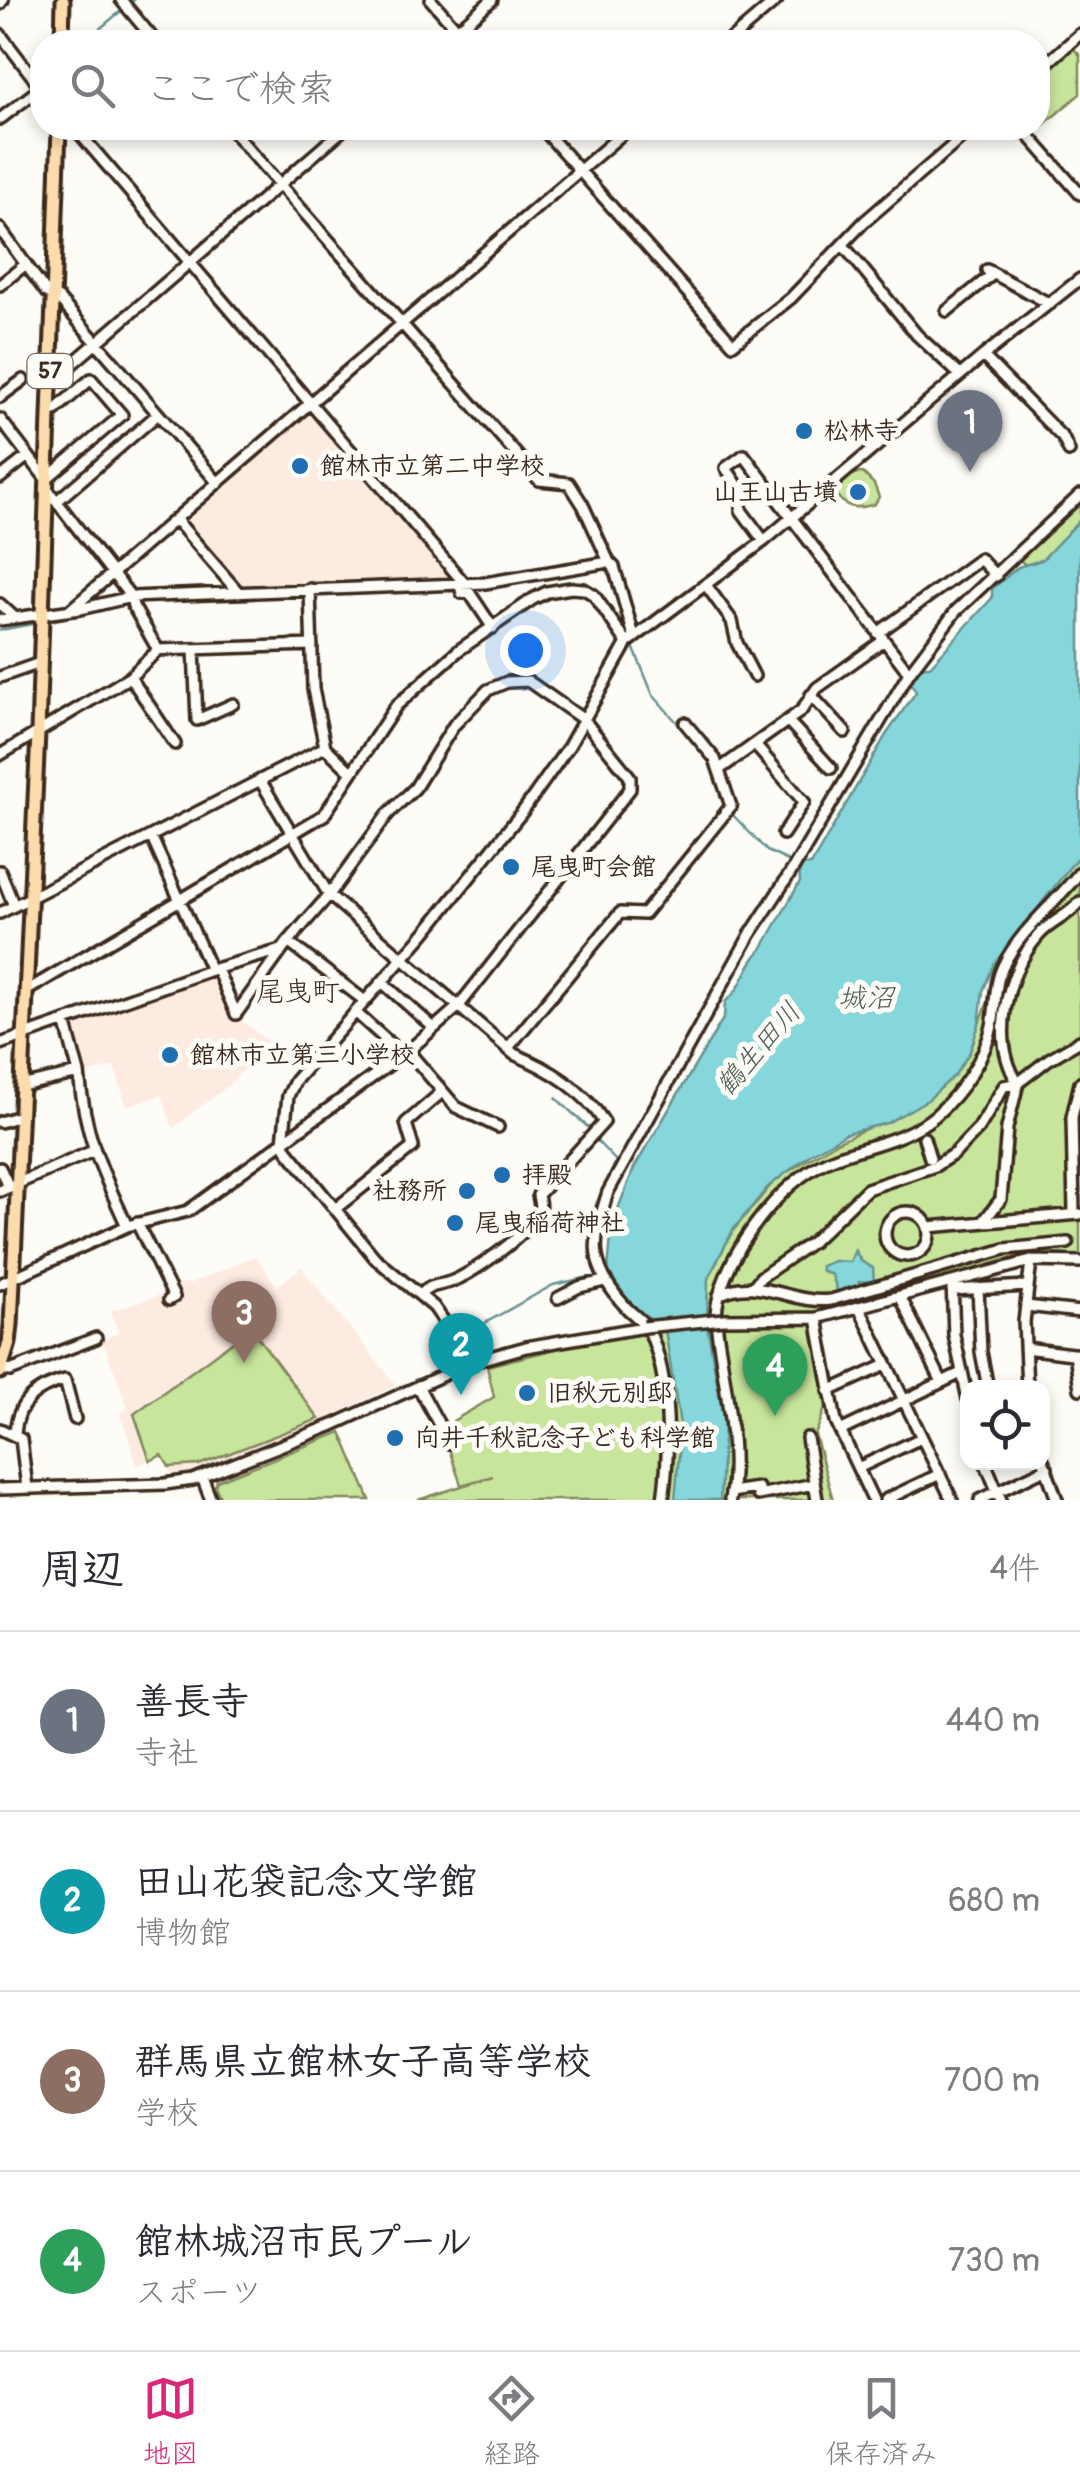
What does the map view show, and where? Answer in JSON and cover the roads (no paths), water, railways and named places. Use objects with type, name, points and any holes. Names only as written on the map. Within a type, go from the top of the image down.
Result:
[{"type":"main road","points":[[63,30],[64,0]]},
{"type":"main road","name":"57","points":[[1,1370],[9,1343],[13,1278],[8,1187],[20,1116],[24,1036],[59,140]]},
{"type":"street","points":[[432,0],[457,30],[492,0]]},
{"type":"street","points":[[742,30],[777,0]]},
{"type":"street","points":[[124,4],[146,30]]},
{"type":"street","points":[[0,34],[30,75]]},
{"type":"street","points":[[1050,60],[1080,34]]},
{"type":"street","points":[[0,119],[30,96]]},
{"type":"street","points":[[86,140],[260,340],[260,346],[461,583],[462,593],[469,592],[492,628]]},
{"type":"street","points":[[241,140],[539,480],[570,483],[614,567],[631,640]]},
{"type":"street","points":[[50,383],[331,140]]},
{"type":"street","points":[[553,140],[733,344],[791,298],[864,222],[959,140]]},
{"type":"street","points":[[70,610],[615,140]]},
{"type":"street","points":[[1033,140],[1080,194]]},
{"type":"street","points":[[0,229],[3,241],[46,292],[97,343],[218,483]]},
{"type":"street","points":[[842,245],[917,335],[960,375]]},
{"type":"street","points":[[0,285],[26,264]]},
{"type":"street","points":[[947,311],[990,272],[1050,304]]},
{"type":"street","points":[[472,1362],[421,1294],[375,1258],[286,1150],[283,1142],[292,1086],[523,810],[569,746],[631,640],[764,541],[1080,279]]},
{"type":"street","points":[[983,356],[1063,438],[1069,451]]},
{"type":"street","points":[[46,483],[122,415],[91,379],[49,411]]},
{"type":"street","points":[[0,398],[24,380]]},
{"type":"street","points":[[57,501],[158,414]]},
{"type":"street","points":[[0,419],[131,597],[132,606],[158,650]]},
{"type":"street","points":[[764,541],[741,510],[742,492],[726,468],[744,455],[909,672]]},
{"type":"street","points":[[0,478],[28,456]]},
{"type":"street","points":[[663,1500],[667,1424],[653,1343],[648,1327],[628,1311],[604,1280],[596,1262],[601,1213],[612,1181],[742,949],[909,672],[946,622],[1080,495]]},
{"type":"street","points":[[176,520],[239,593]]},
{"type":"street","points":[[720,769],[788,721],[811,696],[974,563],[980,560],[996,576]]},
{"type":"street","points":[[0,620],[131,597],[485,583],[608,562]]},
{"type":"street","points":[[706,585],[732,621],[736,643],[754,676]]},
{"type":"street","points":[[310,590],[314,689],[325,747],[352,773]]},
{"type":"street","points":[[26,991],[324,814],[396,706],[459,650],[547,592],[584,590],[594,595],[631,640]]},
{"type":"street","points":[[0,604],[14,617]]},
{"type":"street","points":[[0,755],[130,677],[158,650],[312,645]]},
{"type":"street","points":[[194,648],[197,720],[234,704]]},
{"type":"street","points":[[0,677],[40,664]]},
{"type":"street","points":[[130,677],[175,744]]},
{"type":"street","points":[[0,1284],[132,1224],[188,1211],[405,1053],[458,1007],[630,789],[630,777],[584,720],[528,681],[508,682],[488,690],[454,724],[415,788],[388,814],[236,1014],[151,836]]},
{"type":"street","points":[[811,696],[845,732]]},
{"type":"street","points":[[788,721],[831,768]]},
{"type":"street","points":[[508,1048],[620,913],[644,914],[649,910],[729,809],[720,769],[685,723]]},
{"type":"street","points":[[755,745],[804,802],[782,834]]},
{"type":"street","points":[[0,913],[325,747]]},
{"type":"street","points":[[260,780],[328,895],[508,1048],[550,1069],[602,1118],[603,1126],[538,1195],[540,1208],[532,1224],[468,1272],[450,1282],[428,1287],[421,1294]]},
{"type":"street","points":[[0,871],[14,906]]},
{"type":"street","points":[[814,1484],[758,1495],[758,1488],[730,1496],[732,1445],[717,1328],[719,1295],[731,1260],[783,1193],[802,1176],[820,1164],[922,1125],[952,1098],[974,1067],[992,1028],[1000,970],[1028,928],[1080,872]]},
{"type":"street","points":[[983,1222],[1001,1199],[1007,1128],[1018,1083],[1004,1051],[1014,972],[1041,933],[1068,916],[1080,902]]},
{"type":"street","points":[[0,1044],[284,946]]},
{"type":"street","points":[[284,946],[364,1001]]},
{"type":"street","points":[[382,982],[434,1028]]},
{"type":"street","points":[[356,1012],[405,1053],[456,1107],[498,1128]]},
{"type":"street","points":[[66,1021],[93,1150],[174,1298],[169,1300]]},
{"type":"street","points":[[752,1286],[803,1250],[867,1189],[935,1166],[955,1154],[979,1128],[1004,1086],[1018,1083],[1080,1041]]},
{"type":"street","points":[[21,1086],[79,1073]]},
{"type":"street","points":[[928,1227],[1077,1214],[1072,1117],[1080,1083]]},
{"type":"street","points":[[334,1209],[412,1147],[406,1124],[442,1092]]},
{"type":"street","points":[[0,1122],[20,1116]]},
{"type":"street","points":[[924,1138],[930,1158]]},
{"type":"street","points":[[0,1168],[8,1187],[93,1150]]},
{"type":"street","points":[[900,1214],[920,1216],[928,1227],[925,1248],[913,1256],[898,1255],[887,1244],[885,1230],[900,1214]]},
{"type":"street","points":[[719,1295],[737,1286],[752,1286],[824,1302],[1022,1245],[1068,1244]]},
{"type":"street","points":[[5,1500],[0,1488],[164,1484],[202,1477],[333,1425],[472,1362],[526,1347],[644,1326],[724,1319],[816,1318],[952,1286],[1031,1260],[1080,1262]]},
{"type":"street","points":[[1027,1380],[1026,1306],[1031,1260]]},
{"type":"street","points":[[558,1298],[604,1280]]},
{"type":"street","points":[[952,1286],[1028,1286]]},
{"type":"street","points":[[952,1286],[954,1335],[963,1380]]},
{"type":"street","points":[[978,1288],[986,1380]]},
{"type":"street","points":[[901,1298],[942,1382]]},
{"type":"street","points":[[1026,1306],[1080,1312]]},
{"type":"street","points":[[860,1309],[952,1500]]},
{"type":"street","points":[[816,1318],[840,1431],[873,1500]]},
{"type":"street","points":[[1,1370],[10,1371],[96,1338]]},
{"type":"street","points":[[1025,1348],[1078,1354],[1080,1389]]},
{"type":"street","points":[[829,1391],[886,1364]]},
{"type":"street","points":[[840,1431],[961,1373]]},
{"type":"street","points":[[15,1434],[25,1401],[37,1390],[64,1380],[74,1420]]},
{"type":"street","points":[[418,1386],[449,1443]]},
{"type":"street","points":[[0,1429],[15,1434],[23,1447],[27,1488]]},
{"type":"street","points":[[807,1438],[816,1500]]},
{"type":"street","points":[[858,1468],[921,1438]]},
{"type":"street","points":[[989,1470],[1000,1496]]},
{"type":"street","points":[[980,1500],[1000,1496],[1035,1470]]},
{"type":"street","points":[[1047,1470],[1057,1500]]},
{"type":"street","points":[[885,1500],[940,1474]]},
{"type":"street","points":[[202,1477],[211,1500]]},
{"type":"water","name":"城沼","points":[[1080,520],[1080,854],[994,964],[983,991],[970,1052],[955,1075],[929,1099],[887,1123],[847,1133],[812,1153],[768,1187],[733,1230],[708,1279],[707,1325],[724,1422],[720,1500],[675,1500],[681,1431],[665,1330],[635,1311],[608,1271],[612,1224],[634,1168],[724,1017],[725,1002],[762,949],[800,882],[799,869],[811,865],[886,735],[916,692],[911,683],[920,666],[930,666],[992,598],[992,589],[1018,567],[1042,560]]},
{"type":"water","points":[[855,1250],[861,1261],[873,1268],[874,1281],[859,1282],[860,1288],[838,1293],[832,1275],[822,1271],[821,1266],[834,1261],[850,1262]]},
{"type":"water","points":[[798,1342],[801,1366],[748,1375],[744,1351]]},
{"type":"waterway","points":[[98,30],[134,0]]},
{"type":"waterway","points":[[0,112],[30,89]]},
{"type":"waterway","points":[[597,568],[610,571],[628,636]]},
{"type":"waterway","points":[[313,595],[455,589]]},
{"type":"waterway","points":[[46,622],[138,602],[305,595]]},
{"type":"waterway","points":[[0,630],[38,623]]},
{"type":"waterway","points":[[632,644],[653,695],[710,760],[722,793]]},
{"type":"waterway","points":[[732,814],[767,851],[801,867]]},
{"type":"waterway","points":[[556,1098],[592,1131]]},
{"type":"waterway","points":[[594,1209],[616,1161],[595,1139]]},
{"type":"waterway","points":[[476,1328],[553,1285],[589,1277]]},
{"type":"place","name":"松林寺","points":[[804,431]]},
{"type":"place","name":"館林市立第二中学校","points":[[300,466]]},
{"type":"place","name":"善長寺","points":[[970,472]]},
{"type":"place","name":"山王山古墳","points":[[858,492]]},
{"type":"place","name":"尾曳町会館","points":[[511,867]]},
{"type":"place","name":"館林市立第三小学校","points":[[170,1055]]},
{"type":"place","name":"拝殿","points":[[502,1175]]},
{"type":"place","name":"社務所","points":[[467,1191]]},
{"type":"place","name":"尾曳稲荷神社","points":[[455,1223]]},
{"type":"place","name":"群馬県立館林女子高等学校","points":[[244,1363]]},
{"type":"place","name":"旧秋元別邸","points":[[527,1393]]},
{"type":"place","name":"田山花袋記念文学館","points":[[461,1395]]},
{"type":"place","name":"館林城沼市民プール","points":[[775,1416]]},
{"type":"place","name":"向井千秋記念子ども科学館","points":[[395,1438]]},
{"type":"district","name":"尾曳町","points":[[298,992]]},
{"type":"water label","name":"鶴生田川","points":[[759,1049]]}]
